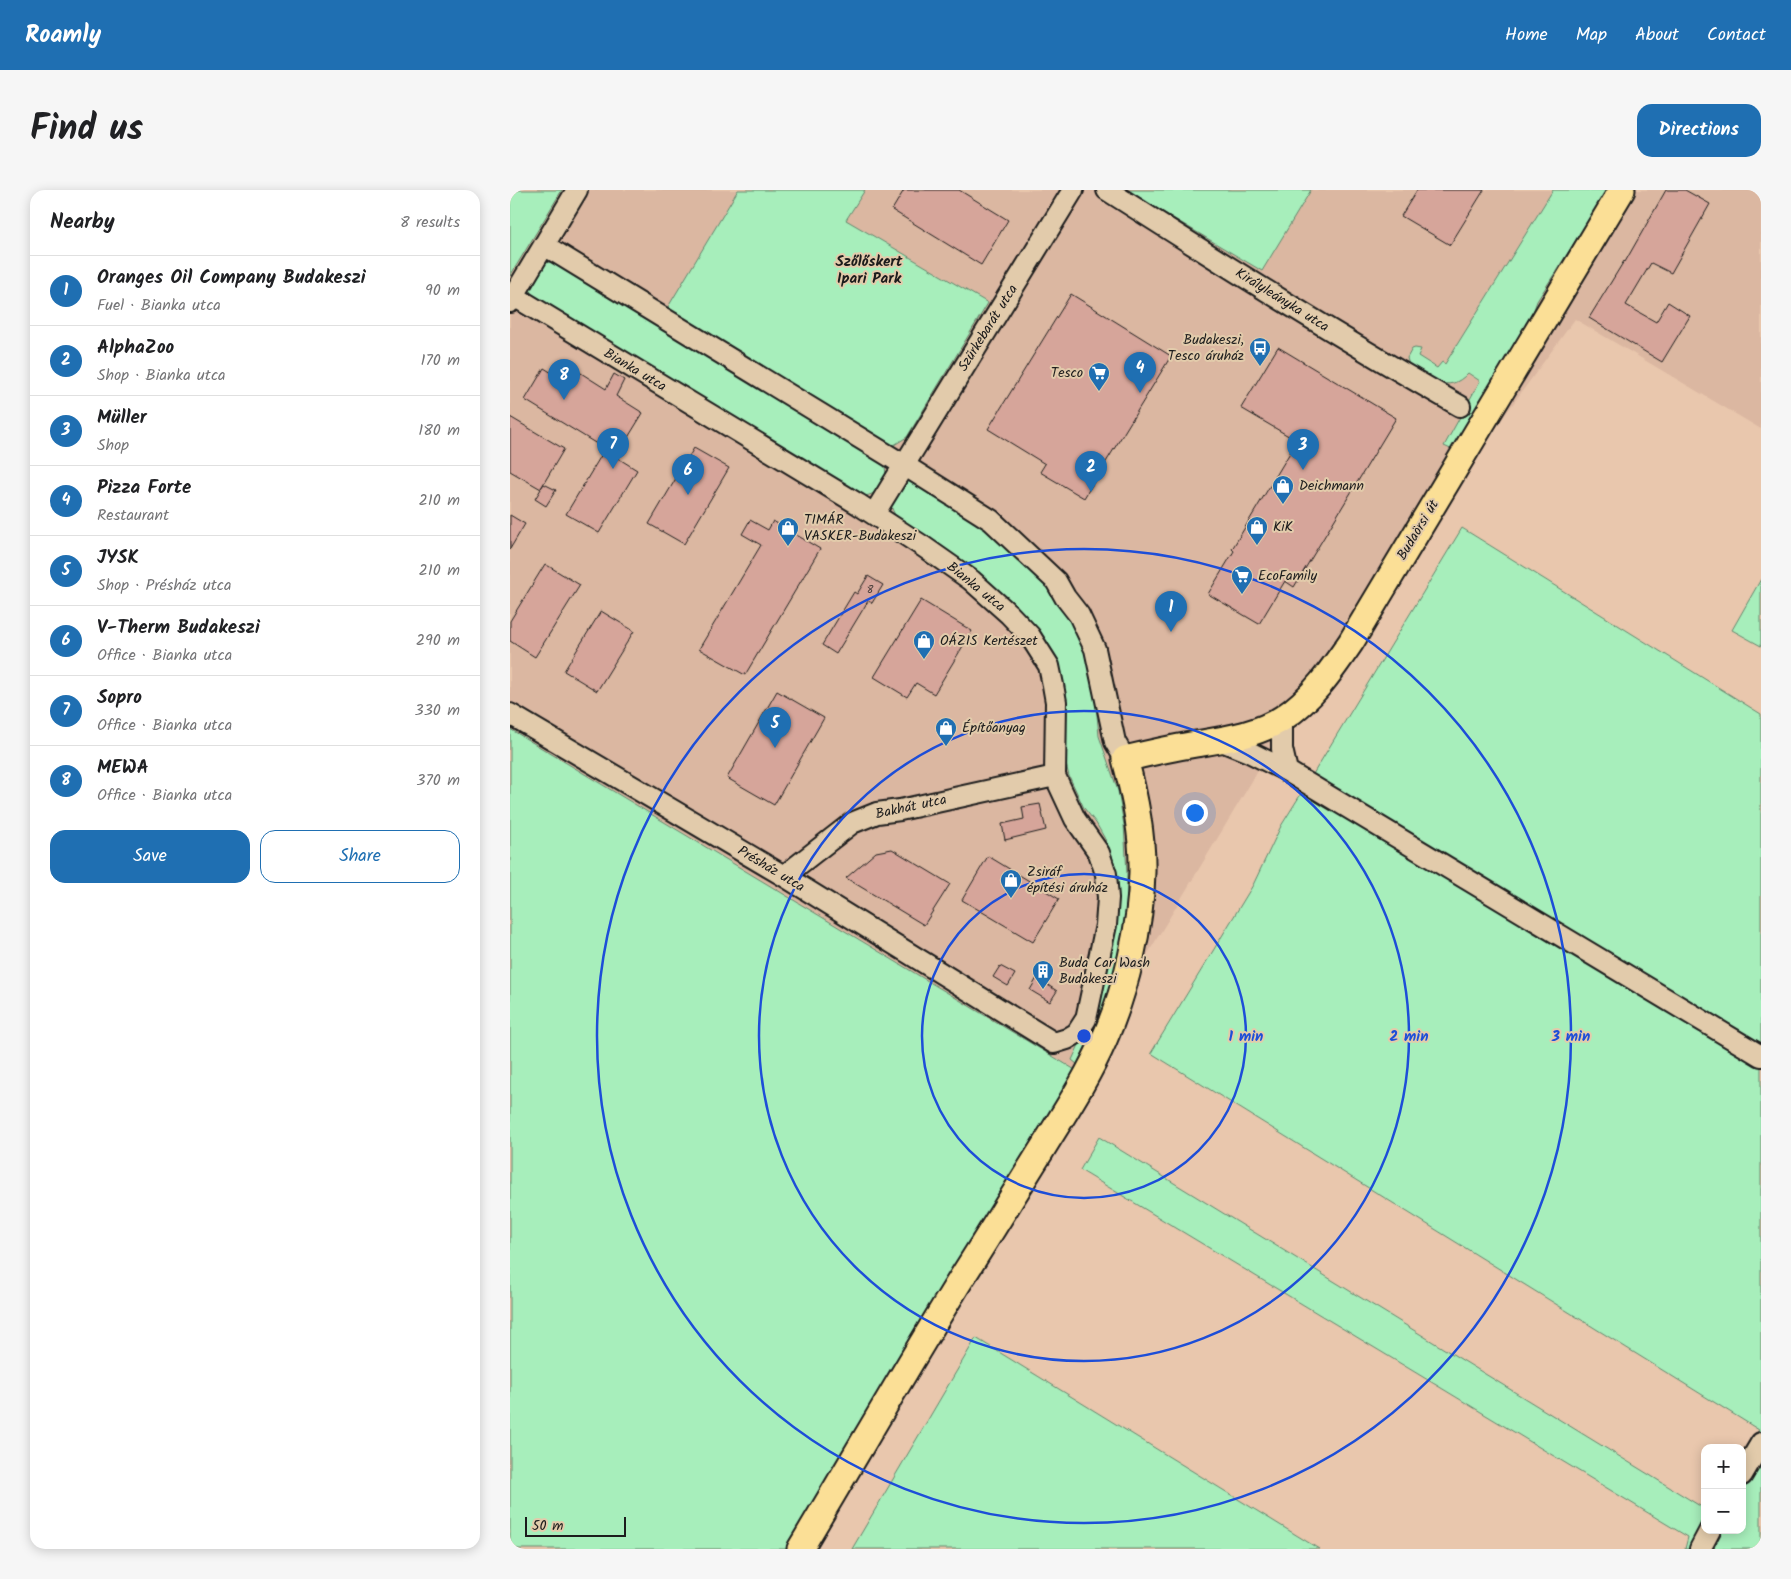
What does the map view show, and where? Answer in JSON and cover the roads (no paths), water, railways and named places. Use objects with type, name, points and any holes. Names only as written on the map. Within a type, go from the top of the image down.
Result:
[{"type":"main road","name":"Budaörsi út","points":[[1125,759],[1151,752],[1239,737],[1282,718],[1303,702],[1319,686],[1351,642],[1622,190]]},
{"type":"main road","points":[[800,1549],[959,1283],[1062,1117],[1104,1040],[1119,998],[1130,955],[1138,918],[1142,872],[1140,826],[1134,792],[1125,759]]},
{"type":"street","points":[[512,299],[577,190]]},
{"type":"street","name":"Szürkebarát utca","points":[[874,514],[1073,190]]},
{"type":"street","name":"Királyleányka utca","points":[[1107,190],[1286,303],[1460,406]]},
{"type":"street","points":[[544,245],[991,520],[1056,581],[1065,597],[1079,615],[1095,649],[1115,742],[1125,759]]},
{"type":"street","name":"Bianka utca","points":[[512,299],[874,514],[971,580],[1030,636],[1049,666],[1056,702],[1055,776],[1075,819],[1099,853],[1106,874],[1108,898],[1106,926],[1086,1019],[1077,1033],[1068,1039],[1054,1043],[1030,1029]]},
{"type":"street","name":"Présház utca","points":[[510,714],[784,876],[1030,1029]]},
{"type":"street","points":[[1282,718],[1282,749],[1287,771]]},
{"type":"street","points":[[1219,740],[1249,752],[1287,771],[1761,1056]]},
{"type":"street","name":"Bakhát utca","points":[[784,876],[852,823],[877,813],[900,810],[1055,776]]},
{"type":"street","points":[[1746,1468],[1761,1443]]},
{"type":"street","points":[[1700,1549],[1708,1534]]},
{"type":"place","name":"Budakeszi, Tesco áruház","points":[[1260,367]]},
{"type":"place","name":"Tesco","points":[[1099,392]]},
{"type":"place","name":"Pizza Forte","points":[[1140,393]]},
{"type":"place","name":"MEWA","points":[[564,400]]},
{"type":"place","name":"Sopro","points":[[613,469]]},
{"type":"place","name":"Müller","points":[[1303,470]]},
{"type":"place","name":"AlphaZoo","points":[[1091,492]]},
{"type":"place","name":"V-Therm Budakeszi","points":[[688,495]]},
{"type":"place","name":"Deichmann","points":[[1283,505]]},
{"type":"place","name":"KiK","points":[[1257,546]]},
{"type":"place","name":"TIMÁR VASKER-Budakeszi","points":[[788,547]]},
{"type":"place","name":"EcoFamily","points":[[1242,595]]},
{"type":"place","name":"Oranges Oil Company Budakeszi","points":[[1171,632]]},
{"type":"place","name":"OÁZIS Kertészet","points":[[924,660]]},
{"type":"place","name":"Építőanyag","points":[[946,747]]},
{"type":"place","name":"JYSK","points":[[775,748]]},
{"type":"place","name":"Zsiráf építési áruház","points":[[1011,899]]},
{"type":"place","name":"Buda Car Wash Budakeszi","points":[[1043,990]]},
{"type":"district","name":"Szőlőskert Ipari Park","points":[[869,270]]}]
